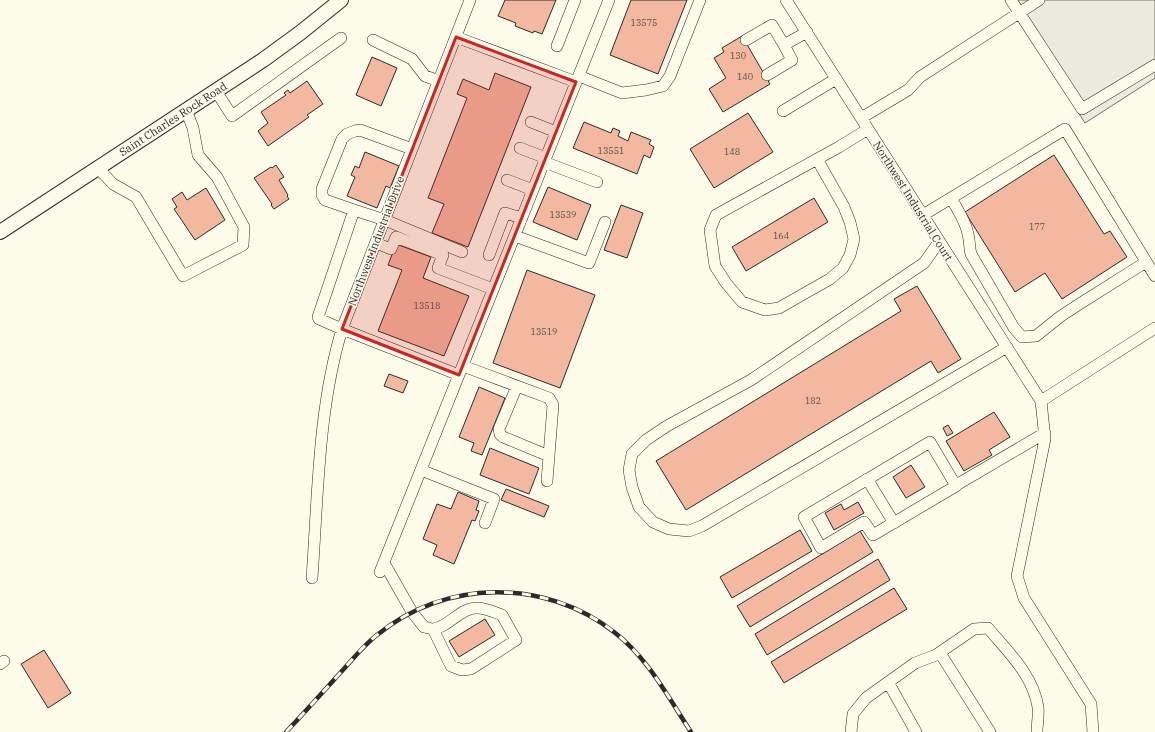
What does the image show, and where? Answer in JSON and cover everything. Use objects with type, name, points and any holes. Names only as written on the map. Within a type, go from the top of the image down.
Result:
[{"type":"main road","name":"Saint Charles Rock Road","points":[[0,232],[281,48],[341,0]]},
{"type":"street","name":"Northwest Industrial Drive","points":[[312,578],[322,427],[335,351],[342,329],[470,0]]},
{"type":"street","points":[[557,46],[575,0]]},
{"type":"street","points":[[456,37],[622,93],[646,90],[663,86],[670,76],[700,0]]},
{"type":"street","name":"Northwest Industrial Court","points":[[786,0],[1041,401],[1045,439],[1017,576],[1024,598],[1091,704],[1093,732]]},
{"type":"street","points":[[1011,0],[1018,13],[1082,109],[1155,65]]},
{"type":"street","points":[[861,118],[908,90],[920,77],[1039,0]]},
{"type":"street","points":[[433,629],[451,666],[462,670],[471,670],[516,640],[502,615],[483,608],[474,608],[464,611],[443,625],[433,629],[424,627],[382,568],[607,1]]},
{"type":"street","points":[[746,40],[772,25],[792,60],[767,75]]},
{"type":"street","points":[[784,45],[806,32]]},
{"type":"street","points":[[216,91],[232,116],[341,38]]},
{"type":"street","points":[[373,40],[412,59],[425,76],[438,81]]},
{"type":"street","points":[[783,111],[836,78]]},
{"type":"street","points":[[98,168],[113,184],[136,197],[183,276],[242,245],[244,227],[217,177],[198,154],[193,128],[186,110]]},
{"type":"street","points":[[531,122],[556,132]]},
{"type":"street","points":[[816,159],[844,207],[850,222],[854,239],[850,255],[843,268],[830,279],[779,308],[765,310],[742,302],[726,283],[715,266],[710,230],[716,215],[868,129]]},
{"type":"street","points":[[923,215],[1065,129],[1155,276]]},
{"type":"street","points":[[412,150],[360,130],[344,136],[322,192],[323,197],[326,200],[385,220],[462,252]]},
{"type":"street","points":[[520,148],[597,182]]},
{"type":"street","points":[[507,180],[533,190]]},
{"type":"street","points":[[951,198],[966,225],[971,254],[1014,328],[1022,337],[1036,336],[1080,303],[1146,262]]},
{"type":"street","points":[[354,210],[318,317],[319,319],[342,329],[461,371],[517,386],[550,398],[553,406],[547,481]]},
{"type":"street","points":[[489,255],[505,212],[522,218]]},
{"type":"street","points":[[515,236],[589,263],[604,222]]},
{"type":"street","points":[[376,243],[391,249],[396,237],[443,255],[438,268],[494,289]]},
{"type":"street","points":[[940,242],[924,263],[796,350],[751,380],[667,426],[646,440],[632,454],[629,470],[632,488],[639,507],[653,522],[669,529],[689,531],[702,526],[1007,347]]},
{"type":"street","points":[[1041,401],[1155,328]]},
{"type":"street","points":[[517,386],[499,429],[500,434],[503,437],[549,456]]},
{"type":"street","points":[[956,486],[930,442],[804,517],[821,548],[864,522],[873,535],[894,523],[956,486],[1044,433]]},
{"type":"street","points":[[421,470],[494,499],[484,523]]},
{"type":"street","points":[[867,480],[894,523]]},
{"type":"street","points":[[851,732],[853,714],[866,698],[915,663],[940,653],[974,629],[988,628],[1022,669],[1034,691],[1038,709],[1037,732]]},
{"type":"street","points":[[940,653],[990,732]]},
{"type":"street","points":[[888,682],[916,732]]},
{"type":"highlighted area","points":[[456,37],[576,82],[459,375],[342,329]]},
{"type":"shaded area","points":[[1006,0],[1155,0],[1155,78],[1085,123]]},
{"type":"building","points":[[505,0],[556,0],[542,34],[534,31],[533,33],[515,26],[516,23],[498,16]]},
{"type":"building","points":[[631,0],[687,0],[658,74],[610,55]]},
{"type":"building","points":[[742,36],[770,84],[723,112],[709,89],[726,78],[714,58],[724,52],[722,48]]},
{"type":"building","points":[[372,57],[397,68],[381,106],[356,95]]},
{"type":"building","points":[[495,73],[531,87],[468,247],[432,233],[444,204],[428,198],[467,98],[457,94],[463,79],[489,90]]},
{"type":"building","points":[[307,81],[323,104],[307,115],[309,117],[268,146],[258,131],[268,123],[261,112],[286,95],[284,93],[288,90],[290,93]]},
{"type":"building","points":[[748,113],[773,152],[714,188],[690,149]]},
{"type":"building","points":[[584,122],[611,133],[613,128],[620,131],[618,136],[628,141],[631,132],[651,140],[649,144],[654,147],[650,158],[644,155],[637,174],[573,148]]},
{"type":"building","points":[[365,152],[399,166],[390,188],[386,186],[377,208],[347,196],[355,177],[351,175],[355,166],[359,168]]},
{"type":"building","points":[[1054,155],[1104,234],[1110,231],[1127,257],[1062,299],[1045,273],[1015,292],[965,212]]},
{"type":"building","points":[[276,165],[284,177],[279,180],[289,199],[274,209],[254,178]]},
{"type":"building","points":[[548,187],[591,205],[577,240],[533,222]]},
{"type":"building","points":[[206,188],[225,220],[195,240],[174,209],[177,207],[172,199],[182,192],[187,200]]},
{"type":"building","points":[[814,198],[828,222],[746,271],[732,247]]},
{"type":"building","points":[[621,205],[643,213],[627,258],[604,250]]},
{"type":"building","points":[[396,244],[431,257],[423,278],[469,296],[444,356],[378,331],[402,270],[388,265]]},
{"type":"building","points":[[527,270],[595,295],[560,388],[493,363]]},
{"type":"building","points":[[917,286],[961,359],[938,373],[931,361],[686,510],[656,461],[901,311],[894,299]]},
{"type":"building","points":[[389,374],[408,381],[403,393],[384,386]]},
{"type":"building","points":[[479,387],[505,398],[482,455],[471,451],[474,443],[459,437]]},
{"type":"building","points":[[994,412],[1010,437],[989,450],[992,455],[964,471],[946,441]]},
{"type":"building","points":[[948,425],[953,433],[947,436],[943,428]]},
{"type":"building","points":[[490,448],[539,468],[529,494],[480,475]]},
{"type":"building","points":[[911,465],[925,487],[906,498],[893,477]]},
{"type":"building","points":[[506,489],[549,506],[544,517],[501,500]]},
{"type":"building","points":[[458,492],[479,501],[476,510],[479,511],[475,521],[472,520],[454,564],[433,555],[437,545],[423,539],[437,504],[451,509]]},
{"type":"building","points":[[858,502],[864,513],[834,530],[825,513],[841,504],[844,510]]},
{"type":"building","points":[[800,530],[812,551],[732,598],[720,577]]},
{"type":"building","points":[[860,531],[873,552],[750,627],[737,606]]},
{"type":"building","points":[[878,559],[890,580],[767,655],[755,634]]},
{"type":"building","points":[[894,588],[907,609],[784,683],[771,662]]},
{"type":"building","points":[[485,619],[495,635],[459,657],[449,641]]},
{"type":"building","points":[[44,650],[71,693],[48,708],[21,664]]},
{"type":"railway","points":[[286,732],[359,652],[377,635],[404,617],[433,603],[464,595],[495,592],[527,594],[557,602],[587,614],[614,632],[626,642],[647,666],[691,732]]}]
